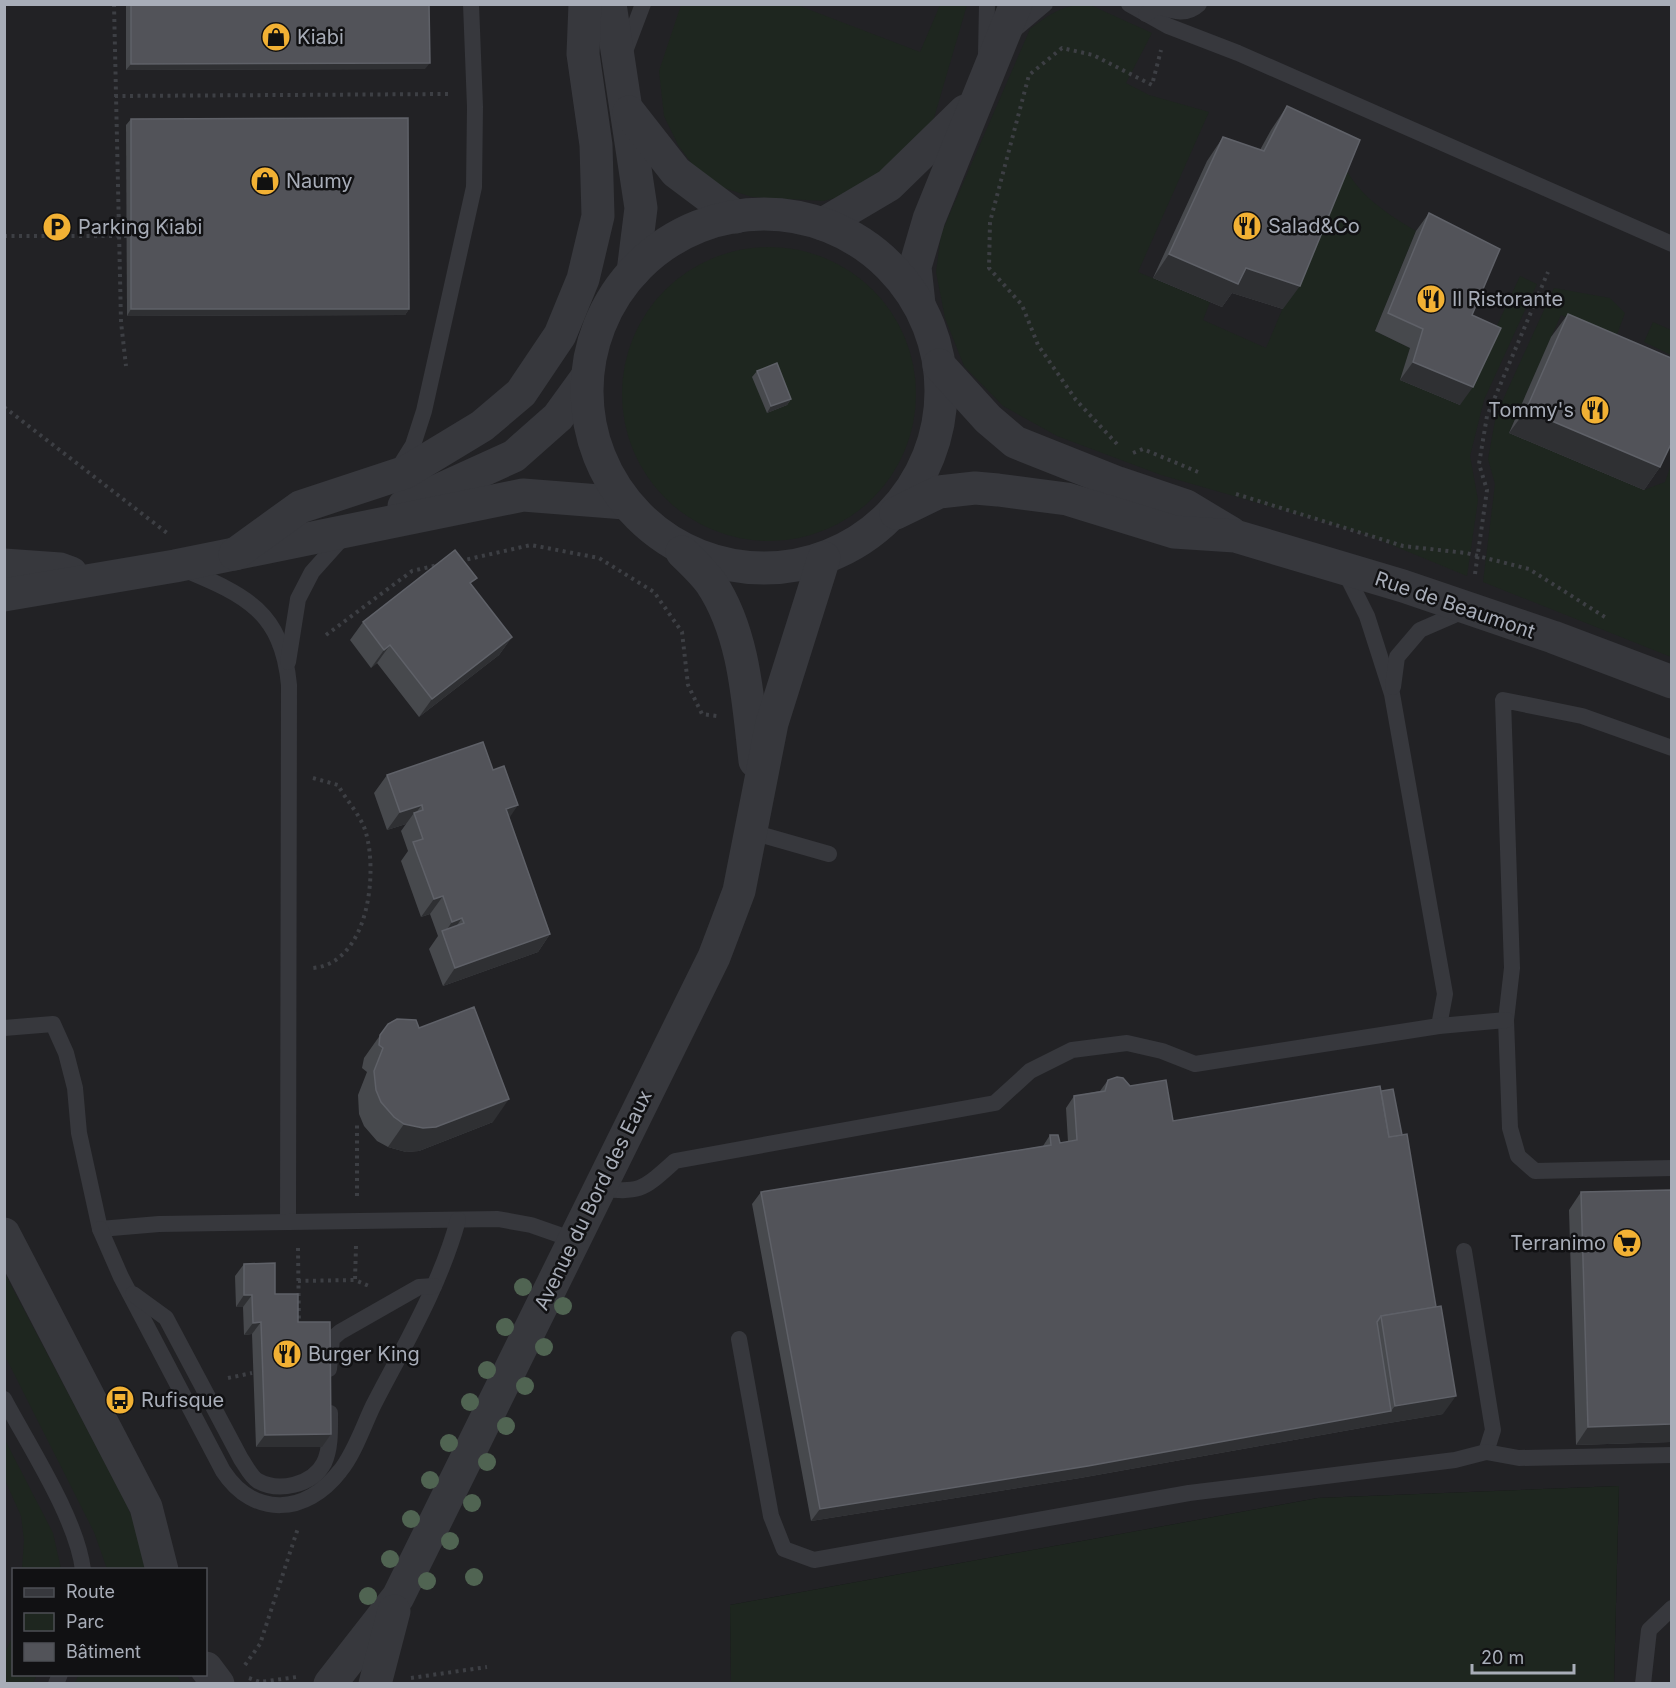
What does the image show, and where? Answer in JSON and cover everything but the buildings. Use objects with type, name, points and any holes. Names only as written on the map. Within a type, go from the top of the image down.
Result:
[{"type":"street","points":[[235,554],[300,507],[393,477],[442,452],[482,426],[521,393],[560,334],[574,306],[598,216],[596,145],[582,54],[585,4]]},
{"type":"street","points":[[610,4],[618,69],[628,110],[641,208],[633,272]]},
{"type":"street","points":[[919,304],[915,267],[929,219],[1016,4]]},
{"type":"street","points":[[823,224],[889,185],[986,75]]},
{"type":"street","points":[[628,110],[676,172],[736,217]]},
{"type":"street","points":[[775,215],[823,224],[852,237],[878,255],[901,278],[919,304],[932,333],[939,365],[941,405],[933,446],[916,482],[891,515],[856,543],[824,558],[774,569],[724,565],[677,547],[649,527],[625,503],[607,475],[594,443],[587,411],[587,377],[602,321],[633,272],[655,252],[680,235],[707,223],[736,217],[775,215]]},
{"type":"street","name":"Rue de Beaumont","points":[[939,365],[988,419],[1015,442],[1118,483],[1186,506],[1235,536]]},
{"type":"street","points":[[349,532],[514,456],[558,417],[587,377]]},
{"type":"street","name":"Rue de Beaumont","points":[[891,515],[939,492],[975,488],[1028,492],[1067,499],[1174,532],[1235,536],[1342,568],[1469,609],[1671,682]]},
{"type":"street","points":[[4,596],[175,566],[523,495],[625,503]]},
{"type":"street","name":"Avenue du Bord des Eaux","points":[[677,547],[710,582],[730,619],[743,669],[759,792]]},
{"type":"street","name":"Avenue du Bord des Eaux","points":[[375,1683],[398,1597],[714,957],[738,891],[752,832],[772,723],[824,558]]},
{"type":"street","points":[[4,565],[60,569],[96,581]]},
{"type":"street","points":[[4,1234],[146,1507],[162,1568]]},
{"type":"street","name":"Avenue du Bord des Eaux","points":[[314,1680],[398,1597]]},
{"type":"street","points":[[207,1668],[235,1675]]},
{"type":"lane","points":[[393,477],[413,445],[424,411],[474,187],[471,4]]},
{"type":"lane","points":[[618,69],[643,4]]},
{"type":"lane","points":[[986,75],[987,4]]},
{"type":"lane","points":[[986,75],[1024,20],[1045,4]]},
{"type":"lane","points":[[1129,4],[1168,26],[1238,53],[1671,244]]},
{"type":"lane","points":[[1146,14],[1158,6],[1174,12],[1190,11],[1199,4]]},
{"type":"lane","points":[[292,1222],[287,663],[298,599],[312,572],[349,532]]},
{"type":"lane","points":[[175,566],[229,588],[254,606],[275,628],[287,663]]},
{"type":"lane","points":[[1342,568],[1368,616],[1392,694],[1445,994],[1439,1026]]},
{"type":"lane","points":[[1392,694],[1397,657],[1420,630],[1469,609]]},
{"type":"lane","points":[[1671,748],[1582,716],[1503,700],[1512,968],[1506,1020],[1510,1128],[1518,1156],[1535,1172],[1671,1168]]},
{"type":"lane","points":[[752,832],[829,854]]},
{"type":"lane","points":[[598,1189],[632,1192],[648,1185],[675,1161],[995,1103],[1030,1071],[1072,1050],[1127,1043],[1162,1051],[1195,1064],[1439,1026],[1506,1020]]},
{"type":"lane","points":[[4,1028],[53,1024],[66,1053],[75,1088],[79,1133],[100,1228],[130,1292],[214,1455],[235,1488],[252,1499],[271,1507],[308,1499],[340,1471],[445,1264],[458,1220]]},
{"type":"lane","points":[[100,1228],[159,1224],[498,1220],[531,1225],[574,1240]]},
{"type":"lane","points":[[1464,1251],[1493,1430],[1486,1452]]},
{"type":"lane","points":[[130,1292],[166,1317],[241,1459],[256,1480],[277,1488],[306,1481],[323,1465],[330,1439],[329,1350],[332,1339],[340,1332],[420,1287],[434,1286]]},
{"type":"lane","points":[[739,1339],[771,1516],[784,1549],[814,1560],[1190,1493],[1455,1460],[1486,1452],[1519,1458],[1671,1455]]},
{"type":"lane","points":[[4,1399],[71,1525],[82,1555],[83,1568]]},
{"type":"lane","points":[[1643,1683],[1649,1630],[1671,1608]]},
{"type":"path","points":[[114,4],[118,237],[121,322],[126,366]]},
{"type":"path","points":[[1122,448],[1106,435],[1076,400],[1038,345],[1022,305],[989,268],[990,222],[1029,75],[1062,48],[1093,55],[1152,85],[1168,26]]},
{"type":"path","points":[[115,96],[474,94]]},
{"type":"path","points":[[4,236],[127,237]]},
{"type":"path","points":[[1469,609],[1487,490],[1479,464],[1487,416],[1548,272]]},
{"type":"path","points":[[4,407],[167,531],[175,566]]},
{"type":"path","points":[[1129,454],[1143,449],[1203,476]]},
{"type":"path","points":[[1229,492],[1403,546],[1478,556],[1530,569],[1609,620]]},
{"type":"path","points":[[456,562],[531,545],[599,558],[654,592],[682,632],[688,685],[702,714],[721,717]]},
{"type":"path","points":[[326,635],[412,571],[445,564]]},
{"type":"path","points":[[288,771],[338,785],[366,832],[372,883],[360,932],[332,964],[288,970]]},
{"type":"path","points":[[292,1222],[298,1281],[299,1334]]},
{"type":"path","points":[[298,1281],[355,1280]]},
{"type":"path","points":[[297,1501],[301,1518],[260,1644],[235,1675],[260,1682],[314,1680]]},
{"type":"path","points":[[409,1678],[488,1667]]},
{"type":"shaded area","points":[[5,5],[1671,5],[1671,1683],[1614,1683],[1619,1486],[1318,1498],[730,1605],[731,1683],[5,1684]]},
{"type":"green space","points":[[1088,4],[1152,33],[1126,83],[1149,95],[1209,112],[1138,272],[1210,302],[1203,320],[1266,348],[1343,164],[1365,195],[1416,231],[1375,331],[1410,348],[1401,380],[1460,405],[1520,276],[1537,284],[1484,400],[1470,456],[1478,500],[1467,576],[1365,534],[1161,475],[1057,436],[1003,406],[964,366],[945,318],[936,272],[941,234],[1030,29],[1057,11]]},
{"type":"green space","points":[[681,5],[797,5],[920,52],[940,5],[967,5],[934,118],[922,139],[851,194],[823,201],[752,197],[724,188],[698,172],[678,145],[664,116],[659,71]]},
{"type":"green space","points":[[769,247],[798,250],[825,258],[850,272],[873,290],[891,313],[905,338],[913,365],[916,394],[913,423],[905,450],[891,475],[873,498],[850,516],[825,530],[798,538],[769,541],[740,538],[713,530],[688,516],[665,498],[647,475],[633,450],[625,423],[622,394],[625,365],[633,338],[647,313],[665,290],[688,272],[713,258],[740,250]]},
{"type":"green space","points":[[1554,288],[1610,298],[1625,313],[1616,337],[1561,315],[1509,433],[1644,490],[1665,482],[1671,465],[1671,657],[1483,582],[1495,484],[1488,459],[1496,415]]},
{"type":"green space","points":[[1653,322],[1671,330],[1671,355],[1644,342]]},
{"type":"green space","points":[[4,1272],[127,1505],[142,1544],[146,1568],[107,1568],[94,1532],[5,1356]]},
{"type":"green space","points":[[4,1438],[53,1533],[61,1568],[22,1568],[24,1540],[21,1516],[5,1480]]},
{"type":"green space","points":[[1619,1486],[1614,1683],[731,1683],[730,1605],[1318,1498]]},
{"type":"green space","points":[[12,1638],[12,1676],[36,1676],[33,1683],[5,1683],[5,1653]]},
{"type":"green space","points":[[78,1676],[178,1676],[181,1683],[75,1683]]},
{"type":"place","name":"Kiabi","points":[[276,37]]},
{"type":"place","name":"Naumy","points":[[265,181]]},
{"type":"place","name":"Salad&Co","points":[[1247,226]]},
{"type":"place","name":"Parking Kiabi","points":[[57,227]]},
{"type":"place","name":"Il Ristorante","points":[[1431,299]]},
{"type":"place","name":"Tommy's","points":[[1595,410]]},
{"type":"place","name":"Terranimo","points":[[1627,1243]]},
{"type":"place","name":"Burger King","points":[[287,1354]]},
{"type":"place","name":"Rufisque","points":[[120,1400]]}]
